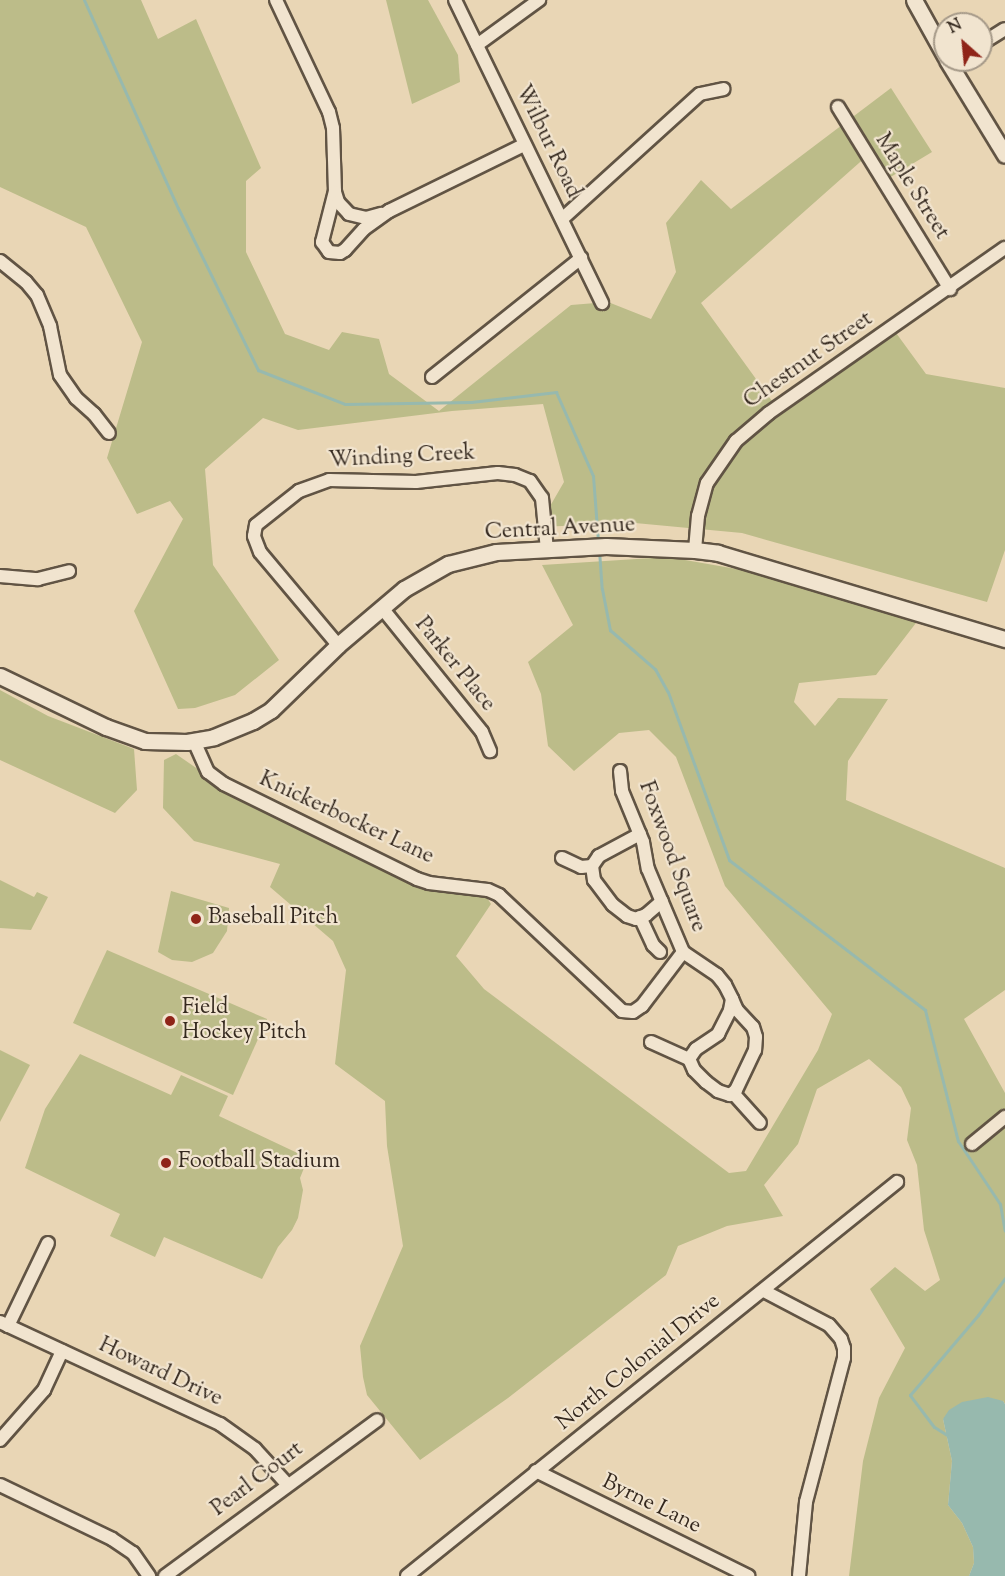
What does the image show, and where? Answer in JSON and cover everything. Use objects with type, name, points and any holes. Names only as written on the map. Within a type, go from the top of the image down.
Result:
[{"type":"street","points":[[276,0],[329,112],[333,128],[335,190],[322,242],[329,252],[340,253],[364,229],[389,211]]},
{"type":"street","name":"Wilbur Road","points":[[455,0],[602,303]]},
{"type":"street","points":[[477,45],[539,0]]},
{"type":"street","points":[[914,0],[933,33]]},
{"type":"street","points":[[956,72],[1005,155]]},
{"type":"street","points":[[562,219],[700,94],[723,89]]},
{"type":"street","name":"Maple Street","points":[[838,107],[950,289]]},
{"type":"street","points":[[335,190],[342,209],[357,218],[366,218],[389,211],[524,145]]},
{"type":"street","name":"Chestnut Street","points":[[695,550],[698,516],[707,483],[736,441],[769,413],[950,289],[1005,248]]},
{"type":"street","points":[[432,377],[581,258]]},
{"type":"street","points":[[0,261],[21,276],[37,295],[50,326],[60,375],[76,398],[94,414],[109,433]]},
{"type":"street","name":"Winding Creek","points":[[338,645],[257,547],[256,525],[299,491],[329,480],[416,483],[498,473],[515,475],[530,481],[542,498],[547,550]]},
{"type":"street","name":"Central Avenue","points":[[0,676],[125,735],[150,741],[194,741],[234,730],[271,710],[338,645],[404,589],[448,564],[496,552],[599,547],[695,550],[718,554],[1005,639]]},
{"type":"street","points":[[0,576],[38,579],[69,571]]},
{"type":"street","name":"Parker Place","points":[[382,608],[482,732],[490,751]]},
{"type":"street","name":"Knickerbocker Lane","points":[[194,741],[208,772],[224,784],[417,879],[488,890],[499,895],[622,1011],[633,1012],[642,1006],[683,952]]},
{"type":"street","name":"Foxwood Square","points":[[620,771],[622,791],[640,834],[648,869],[683,952],[717,975],[732,999]]},
{"type":"street","points":[[640,834],[599,856],[592,866],[594,880],[614,905],[627,916],[640,917],[662,901]]},
{"type":"street","points":[[562,858],[581,867],[592,866]]},
{"type":"street","points":[[640,917],[653,945],[660,952]]},
{"type":"street","points":[[689,1059],[696,1048],[718,1034],[732,999]]},
{"type":"street","points":[[732,999],[737,1010],[753,1027],[756,1037],[755,1050],[733,1093]]},
{"type":"street","points":[[651,1042],[689,1059],[694,1070],[718,1091],[733,1093],[760,1123]]},
{"type":"street","points":[[972,1144],[1005,1117]]},
{"type":"street","name":"North Colonial Drive","points":[[407,1576],[897,1182]]},
{"type":"street","points":[[4,1324],[48,1243]]},
{"type":"street","points":[[764,1291],[829,1325],[841,1339],[844,1348],[844,1358],[806,1502],[799,1576]]},
{"type":"street","name":"Howard Drive","points":[[4,1324],[220,1424],[255,1449],[287,1484]]},
{"type":"street","points":[[0,1440],[44,1390],[62,1351]]},
{"type":"street","name":"Pearl Court","points":[[165,1576],[377,1420]]},
{"type":"street","name":"Byrne Lane","points":[[536,1471],[748,1576]]},
{"type":"street","points":[[0,1485],[112,1539],[133,1553],[149,1576]]},
{"type":"green space","points":[[0,0],[141,0],[158,39],[196,19],[261,168],[246,181],[246,252],[285,334],[329,350],[342,332],[379,339],[389,374],[439,411],[571,305],[608,302],[651,319],[676,272],[666,223],[701,180],[731,209],[891,88],[932,152],[884,181],[868,155],[701,303],[780,412],[891,326],[926,374],[1005,388],[1005,550],[987,602],[742,533],[635,523],[538,527],[564,482],[543,404],[452,411],[298,430],[263,418],[205,469],[213,565],[279,660],[235,695],[195,708],[178,709],[134,611],[183,519],[170,501],[137,514],[107,458],[142,342],[86,227],[0,187]]},
{"type":"green space","points":[[386,0],[428,0],[458,55],[460,82],[412,104]]},
{"type":"green space","points":[[668,557],[748,571],[919,619],[876,675],[799,683],[794,702],[815,726],[838,698],[888,699],[848,761],[846,800],[1005,868],[1005,990],[964,1019],[1005,1093],[1005,1404],[1003,1401],[943,1419],[952,1461],[948,1505],[962,1523],[973,1547],[974,1563],[969,1576],[849,1576],[863,1461],[879,1398],[905,1348],[870,1289],[895,1267],[925,1291],[940,1280],[924,1230],[917,1165],[907,1140],[911,1108],[901,1087],[869,1059],[817,1089],[798,1144],[764,1185],[783,1216],[727,1226],[678,1246],[666,1275],[508,1398],[420,1460],[367,1395],[363,1377],[360,1346],[403,1246],[387,1146],[385,1101],[335,1064],[346,970],[333,941],[270,887],[280,864],[194,841],[163,808],[164,760],[176,754],[202,772],[411,883],[484,893],[491,904],[456,956],[484,989],[729,1173],[746,1171],[818,1050],[832,1014],[725,886],[676,757],[649,730],[619,733],[574,771],[548,746],[541,694],[528,662],[573,625],[542,565]]},
{"type":"green space","points":[[0,690],[48,716],[134,749],[137,790],[115,813],[0,760]]},
{"type":"green space","points":[[0,880],[34,897],[37,892],[48,897],[31,930],[0,928]]},
{"type":"green space","name":"Baseball Pitch","points":[[171,891],[229,908],[227,931],[213,953],[192,962],[172,960],[158,952]]},
{"type":"green space","name":"Field Hockey Pitch","points":[[107,950],[267,1019],[233,1095],[73,1023]]},
{"type":"green space","points":[[0,1050],[30,1065],[0,1122]]},
{"type":"green space","name":"Football Stadium","points":[[80,1054],[171,1095],[181,1075],[228,1096],[219,1116],[308,1158],[300,1178],[303,1190],[298,1218],[292,1230],[278,1247],[262,1279],[164,1237],[155,1257],[110,1236],[120,1214],[25,1168],[45,1109]]},
{"type":"water","points":[[988,1397],[1003,1401],[1005,1404],[1005,1576],[969,1576],[974,1563],[973,1547],[962,1523],[948,1505],[952,1461],[943,1419],[949,1410],[962,1402]]},
{"type":"waterway","points":[[84,0],[178,208],[258,370],[345,404],[471,402],[556,392],[593,476],[598,541]]},
{"type":"waterway","points":[[599,550],[602,589],[610,630],[655,669],[668,692],[729,860],[925,1010],[958,1141],[1000,1204],[1005,1231]]},
{"type":"waterway","points":[[947,1435],[934,1427],[910,1395],[978,1315],[1005,1278]]},
{"type":"place","name":"Baseball Pitch","points":[[196,919]]},
{"type":"place","name":"Field Hockey Pitch","points":[[170,1021]]},
{"type":"place","name":"Football Stadium","points":[[166,1163]]}]
